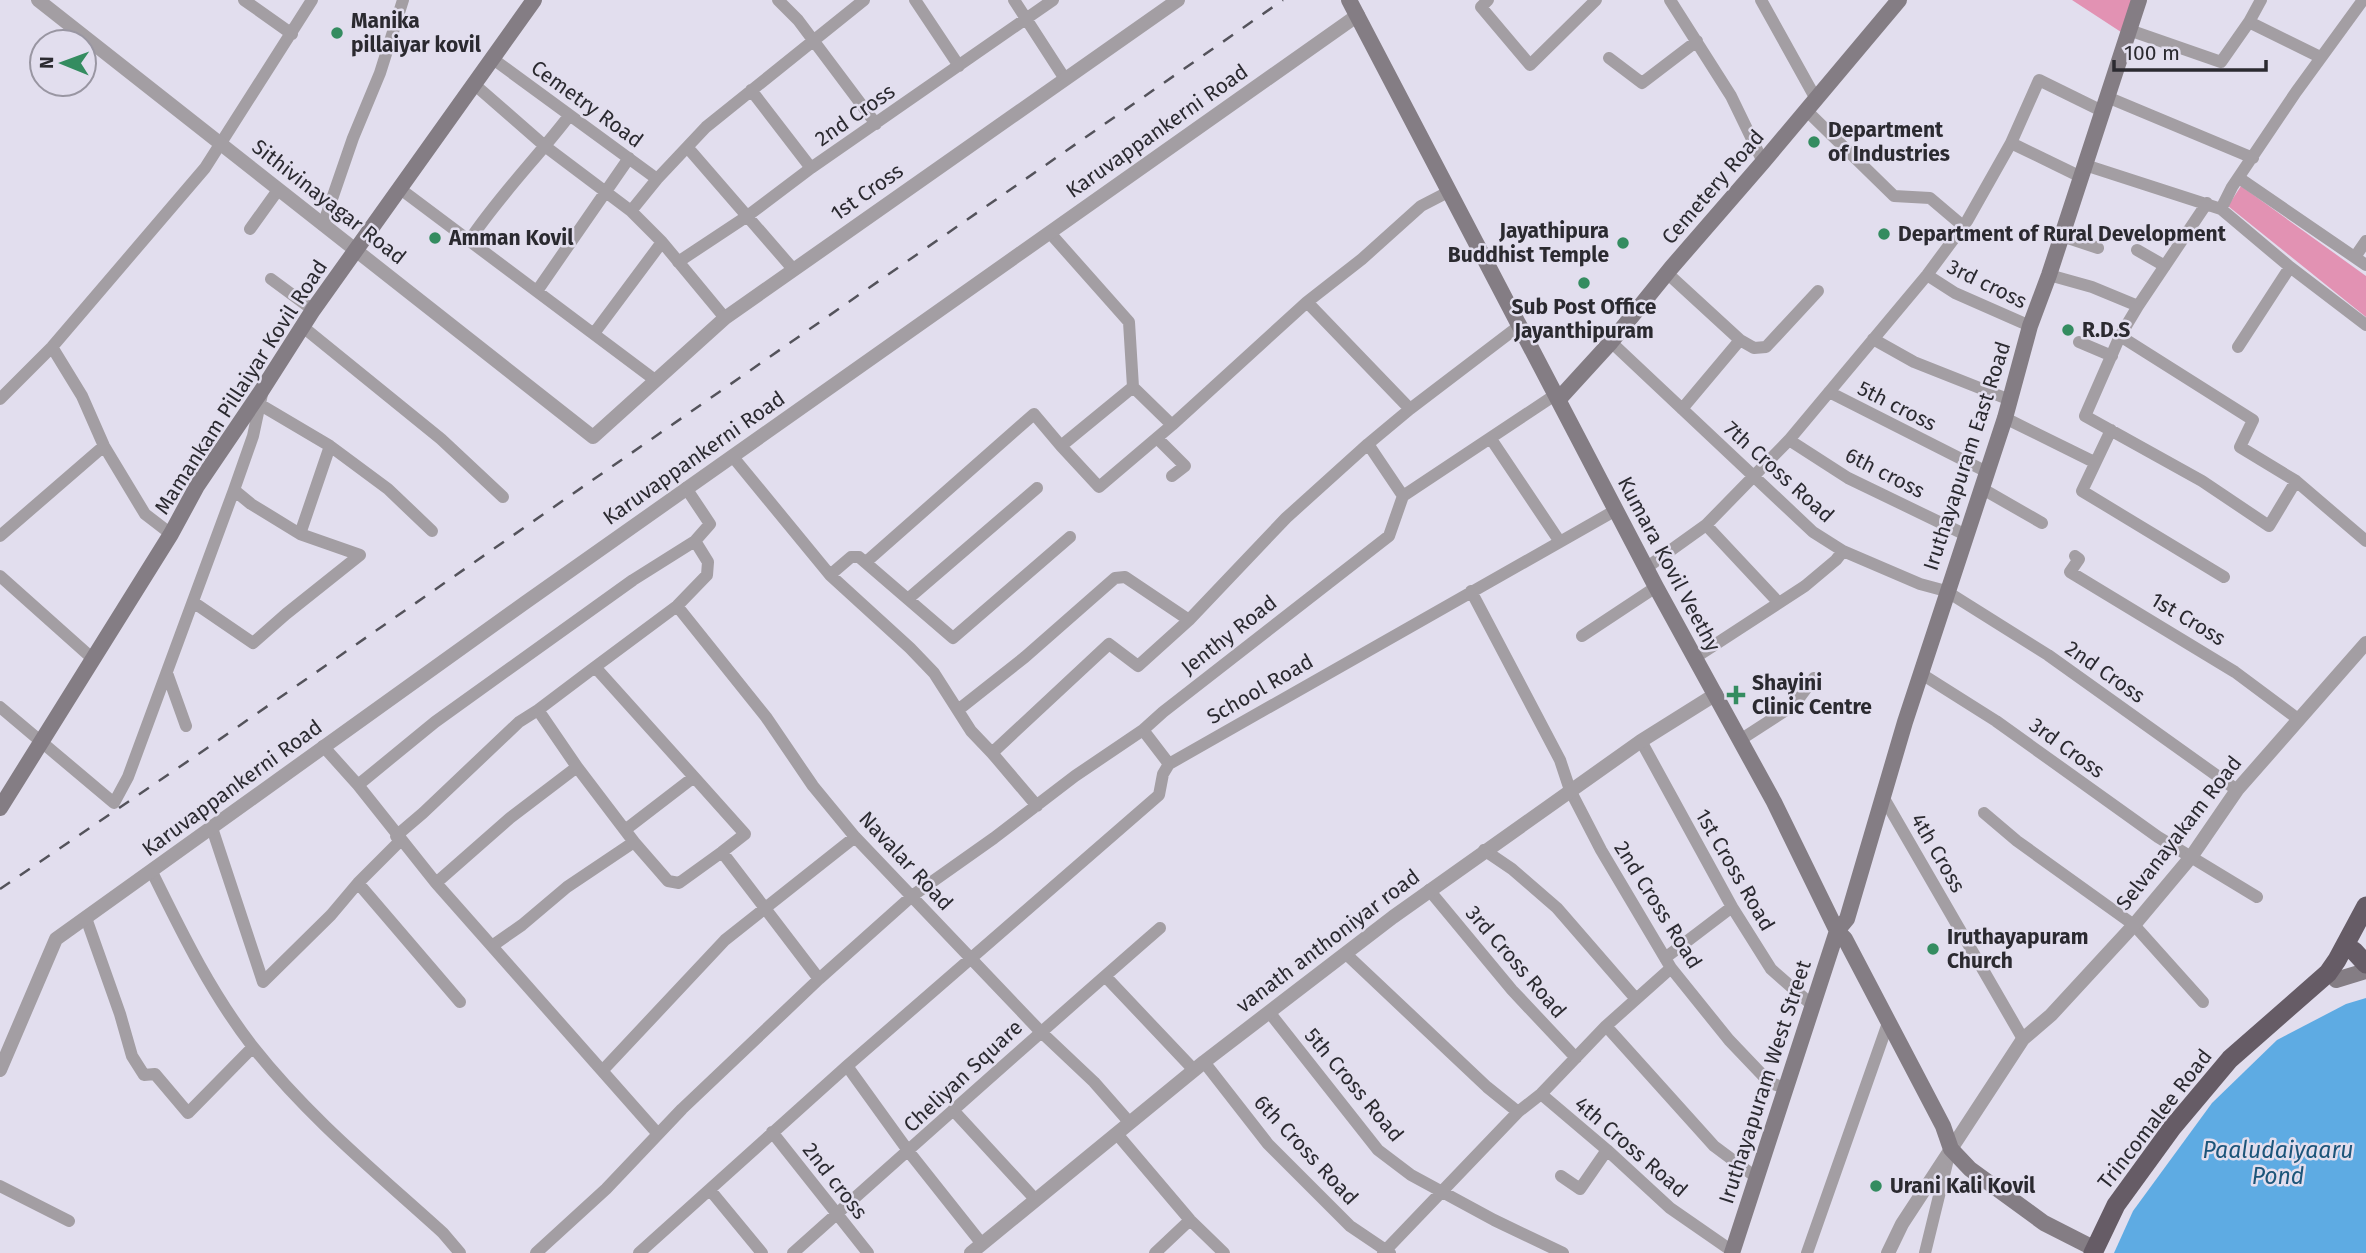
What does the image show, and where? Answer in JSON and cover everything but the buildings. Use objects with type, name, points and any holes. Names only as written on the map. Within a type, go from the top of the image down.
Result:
[{"type":"highway","name":"Trincomalee Road","points":[[2351,964],[2366,906]]},
{"type":"highway","name":"Trincomalee Road","points":[[2094,1251],[2116,1205],[2172,1128],[2230,1059],[2328,973],[2351,964],[2366,928]]},
{"type":"main road","name":"Mamankam Pillaiyar Kovil Road","points":[[0,808],[171,534],[197,486],[261,397],[313,310],[534,0]]},
{"type":"main road","name":"Kumara Kovil Veethy","points":[[1349,0],[1556,398],[1716,694],[1943,1126],[1946,1155]]},
{"type":"main road","name":"Cemetery Road","points":[[1556,398],[1611,342],[1899,0]]},
{"type":"main road","name":"Iruthayapuram East Road","points":[[1839,929],[1847,919],[1920,673],[2139,0]]},
{"type":"main road","name":"Iruthayapuram West Street","points":[[1732,1252],[1839,929]]},
{"type":"main road","points":[[2351,964],[2366,971]]},
{"type":"main road","points":[[1946,1155],[1970,1169],[2044,1223],[2094,1251]]},
{"type":"street","name":"Sithivinayagar Road","points":[[38,0],[593,437]]},
{"type":"street","points":[[244,0],[292,34]]},
{"type":"street","points":[[0,398],[52,347],[205,168],[312,0]]},
{"type":"street","points":[[323,225],[353,138],[380,73],[403,0]]},
{"type":"street","points":[[778,0],[798,20],[876,124]]},
{"type":"street","points":[[631,211],[706,127],[864,0]]},
{"type":"street","points":[[915,0],[959,66]]},
{"type":"street","points":[[1014,0],[1066,79]]},
{"type":"street","name":"2nd Cross","points":[[678,262],[1054,0]]},
{"type":"street","name":"1st Cross","points":[[593,437],[725,318],[1178,0]]},
{"type":"street","points":[[1488,0],[1481,7],[1530,65],[1596,0]]},
{"type":"street","points":[[1670,0],[1731,96],[1763,162]]},
{"type":"street","points":[[1761,0],[1812,105],[1894,196],[1930,198],[1963,226]]},
{"type":"street","points":[[2129,30],[2221,62],[2261,0]]},
{"type":"street","points":[[2221,209],[2320,57],[2363,0]]},
{"type":"street","name":"Karuvappankerni Road","points":[[0,1070],[56,939],[686,488],[1358,15]]},
{"type":"street","points":[[2249,22],[2320,57]]},
{"type":"street","points":[[1609,58],[1642,83],[1697,41]]},
{"type":"street","name":"Cemetry Road","points":[[493,60],[657,179]]},
{"type":"street","points":[[1646,568],[1706,525],[1789,440],[1927,275],[1963,226],[2011,143],[2039,80],[2253,158]]},
{"type":"street","points":[[475,85],[546,147],[631,211],[662,243],[725,318]]},
{"type":"street","points":[[751,90],[811,168]]},
{"type":"street","points":[[469,241],[486,216],[546,147],[569,116]]},
{"type":"street","points":[[2011,143],[2083,171],[2139,184],[2221,209],[2290,267],[2366,325]]},
{"type":"street","points":[[688,148],[793,269]]},
{"type":"street","points":[[537,291],[629,158]]},
{"type":"street","points":[[2239,178],[2361,261],[2366,241]]},
{"type":"street","points":[[399,188],[595,332],[655,380]]},
{"type":"street","points":[[250,229],[278,190]]},
{"type":"street","points":[[866,562],[1034,414],[1099,487],[1172,425],[1307,302],[1362,259],[1422,206],[1450,191]]},
{"type":"street","points":[[2207,203],[2120,336],[2085,416],[2202,481],[2269,526],[2296,481]]},
{"type":"street","points":[[1049,233],[1129,322],[1133,387],[1172,425]]},
{"type":"street","points":[[2062,236],[2098,248]]},
{"type":"street","points":[[595,332],[662,243]]},
{"type":"street","points":[[2137,250],[2165,266]]},
{"type":"street","points":[[2238,347],[2290,267]]},
{"type":"street","points":[[1667,273],[1740,340],[1754,348],[1766,347],[1818,291]]},
{"type":"street","name":"3rd cross","points":[[1927,275],[1955,293],[2031,326]]},
{"type":"street","points":[[2049,275],[2092,287],[2138,306]]},
{"type":"street","points":[[271,279],[313,310]]},
{"type":"street","points":[[1307,302],[1410,409]]},
{"type":"street","points":[[992,753],[1109,644],[1138,666],[1189,620],[1286,518],[1368,444],[1519,326]]},
{"type":"street","points":[[303,327],[441,439],[503,497]]},
{"type":"street","points":[[2120,336],[2253,420],[2240,447],[2296,481],[2366,541]]},
{"type":"street","points":[[1873,339],[1914,362],[2010,400]]},
{"type":"street","points":[[1682,408],[1740,340]]},
{"type":"street","name":"7th Cross Road","points":[[1611,342],[1813,532],[1843,551],[1920,584],[1946,592]]},
{"type":"street","points":[[2079,342],[2112,356]]},
{"type":"street","points":[[52,347],[82,396],[104,446],[145,514],[171,534]]},
{"type":"street","points":[[1061,446],[1133,387]]},
{"type":"street","name":"5th cross","points":[[1829,393],[1987,472]]},
{"type":"street","points":[[0,707],[114,803],[128,777],[234,490],[253,436],[261,397],[388,489],[432,531]]},
{"type":"street","points":[[1368,444],[1403,496],[1556,398]]},
{"type":"street","points":[[2005,418],[2094,462]]},
{"type":"street","points":[[2111,430],[2082,491],[2224,577]]},
{"type":"street","points":[[1157,438],[1185,467],[1172,476]]},
{"type":"street","points":[[1491,439],[1560,542]]},
{"type":"street","name":"6th cross","points":[[1789,440],[1848,478],[1966,535]]},
{"type":"street","points":[[0,536],[104,446]]},
{"type":"street","points":[[300,534],[330,446]]},
{"type":"street","points":[[733,457],[830,575],[934,673],[971,731],[1037,806]]},
{"type":"street","points":[[358,785],[435,722],[633,580],[695,541],[710,524],[686,488]]},
{"type":"street","points":[[909,598],[1037,488]]},
{"type":"street","points":[[1982,488],[2042,523]]},
{"type":"street","points":[[193,602],[253,643],[360,555],[300,534],[251,505],[234,490]]},
{"type":"street","name":"Jenthy Road","points":[[536,1253],[606,1189],[658,1134],[819,979],[912,896],[1143,730],[1389,536],[1403,496]]},
{"type":"street","name":"School Road","points":[[1169,764],[1616,510]]},
{"type":"street","points":[[1706,525],[1778,602]]},
{"type":"street","points":[[830,575],[851,557],[859,557],[953,638],[1070,537]]},
{"type":"street","points":[[212,828],[264,982],[331,915],[398,838],[519,722],[677,606],[707,575],[708,562],[695,541]]},
{"type":"street","points":[[1696,657],[1805,586],[1843,551]]},
{"type":"street","name":"1st Cross","points":[[2075,556],[2079,559],[2070,572],[2235,672],[2298,719]]},
{"type":"street","points":[[0,576],[93,659]]},
{"type":"street","points":[[958,710],[1025,657],[1115,578],[1125,577],[1189,620]]},
{"type":"street","points":[[1582,636],[1656,587]]},
{"type":"street","name":"2nd Cross Road","points":[[1471,591],[1560,760],[1570,790],[1601,850],[1668,963],[1729,1040],[1770,1083],[1786,1088]]},
{"type":"street","name":"2nd Cross","points":[[1946,592],[2048,655],[2238,790]]},
{"type":"street","name":"Navalar Road","points":[[677,606],[766,718],[813,786],[855,837],[1040,1031],[1094,1082],[1130,1123]]},
{"type":"street","name":"Selvanayakam Road","points":[[1926,1253],[1946,1155],[2023,1039],[2050,1015],[2134,925],[2191,857],[2238,790],[2366,643]]},
{"type":"street","points":[[538,710],[634,842],[668,881],[679,883],[745,834],[595,667]]},
{"type":"street","points":[[167,673],[186,726]]},
{"type":"street","name":"3rd Cross","points":[[1920,673],[1996,721],[2158,837],[2257,897]]},
{"type":"street","points":[[1740,740],[1794,705],[1814,678]]},
{"type":"street","name":"vanath anthoniyar road","points":[[977,1249],[1199,1066],[1345,953],[1484,850],[1641,741],[1716,694]]},
{"type":"street","points":[[642,1252],[772,1132],[1159,794],[1163,774],[1169,764],[1143,730]]},
{"type":"street","name":"1st Cross Road","points":[[1641,741],[1732,907],[1771,969],[1812,1005]]},
{"type":"street","points":[[323,746],[358,785],[436,883],[658,1134]]},
{"type":"street","points":[[436,883],[510,818],[577,767]]},
{"type":"street","points":[[625,830],[694,777]]},
{"type":"street","name":"4th Cross","points":[[1882,795],[2023,1039]]},
{"type":"street","points":[[1984,813],[2017,841],[2134,925],[2203,1002]]},
{"type":"street","points":[[603,1070],[725,940],[855,837]]},
{"type":"street","points":[[492,946],[567,887],[634,842]]},
{"type":"street","points":[[1484,850],[1512,869],[1557,908],[1636,999]]},
{"type":"street","points":[[722,852],[819,979]]},
{"type":"street","points":[[152,872],[200,969],[253,1047],[309,1108],[443,1233],[460,1253]]},
{"type":"street","points":[[358,883],[460,1002]]},
{"type":"street","name":"3rd Cross Road","points":[[1429,890],[1512,990],[1576,1058]]},
{"type":"street","points":[[1386,1252],[1518,1112],[1541,1094],[1668,963],[1732,907]]},
{"type":"street","points":[[86,918],[132,1056],[144,1075],[155,1074],[188,1113],[253,1047]]},
{"type":"street","name":"Cheliyan Square","points":[[793,1253],[909,1152],[1040,1031],[1160,928]]},
{"type":"street","points":[[1345,953],[1487,1087],[1518,1112]]},
{"type":"street","name":"6th Cross Road","points":[[1105,976],[1199,1066],[1268,1144],[1350,1226],[1386,1252]]},
{"type":"street","name":"5th Cross Road","points":[[1269,1012],[1378,1150],[1410,1175],[1563,1253]]},
{"type":"street","points":[[1807,1253],[1888,1023]]},
{"type":"street","points":[[1606,1026],[1714,1146],[1757,1178]]},
{"type":"street","points":[[847,1066],[977,1249]]},
{"type":"street","name":"4th Cross Road","points":[[1541,1094],[1670,1208],[1732,1252]]},
{"type":"street","points":[[953,1110],[1035,1199]]},
{"type":"street","name":"2nd cross","points":[[772,1132],[868,1253]]},
{"type":"street","points":[[1117,1134],[1190,1220],[1224,1253]]},
{"type":"street","points":[[1561,1176],[1580,1189],[1607,1150]]},
{"type":"street","points":[[1888,1253],[1902,1224],[1946,1155]]},
{"type":"street","points":[[0,1186],[69,1221]]},
{"type":"street","points":[[710,1189],[762,1253]]},
{"type":"street","points":[[1155,1253],[1190,1220]]},
{"type":"shaded area","points":[[2072,0],[2135,0],[2124,34]]},
{"type":"shaded area","points":[[2241,186],[2366,276],[2366,317],[2228,206]]},
{"type":"water","name":"Paaludaiyaaru Pond","points":[[2366,998],[2366,1253],[2114,1253],[2133,1211],[2212,1103],[2277,1040],[2346,1004]]},
{"type":"railway","points":[[0,889],[200,753],[1283,0]]},
{"type":"place","name":"Manika pillaiyar kovil","points":[[337,33]]},
{"type":"place","name":"Department of Industries","points":[[1814,142]]},
{"type":"place","name":"Department of Rural Development","points":[[1884,234]]},
{"type":"place","name":"Amman Kovil","points":[[435,238]]},
{"type":"place","name":"Jayathipura Buddhist Temple","points":[[1623,243]]},
{"type":"place","name":"Sub Post Office Jayanthipuram","points":[[1584,283]]},
{"type":"place","name":"R.D.S","points":[[2068,330]]},
{"type":"place","name":"Shayini Clinic Centre","points":[[1736,695]]},
{"type":"place","name":"Iruthayapuram Church","points":[[1933,949]]},
{"type":"place","name":"Urani Kali Kovil","points":[[1876,1186]]}]
